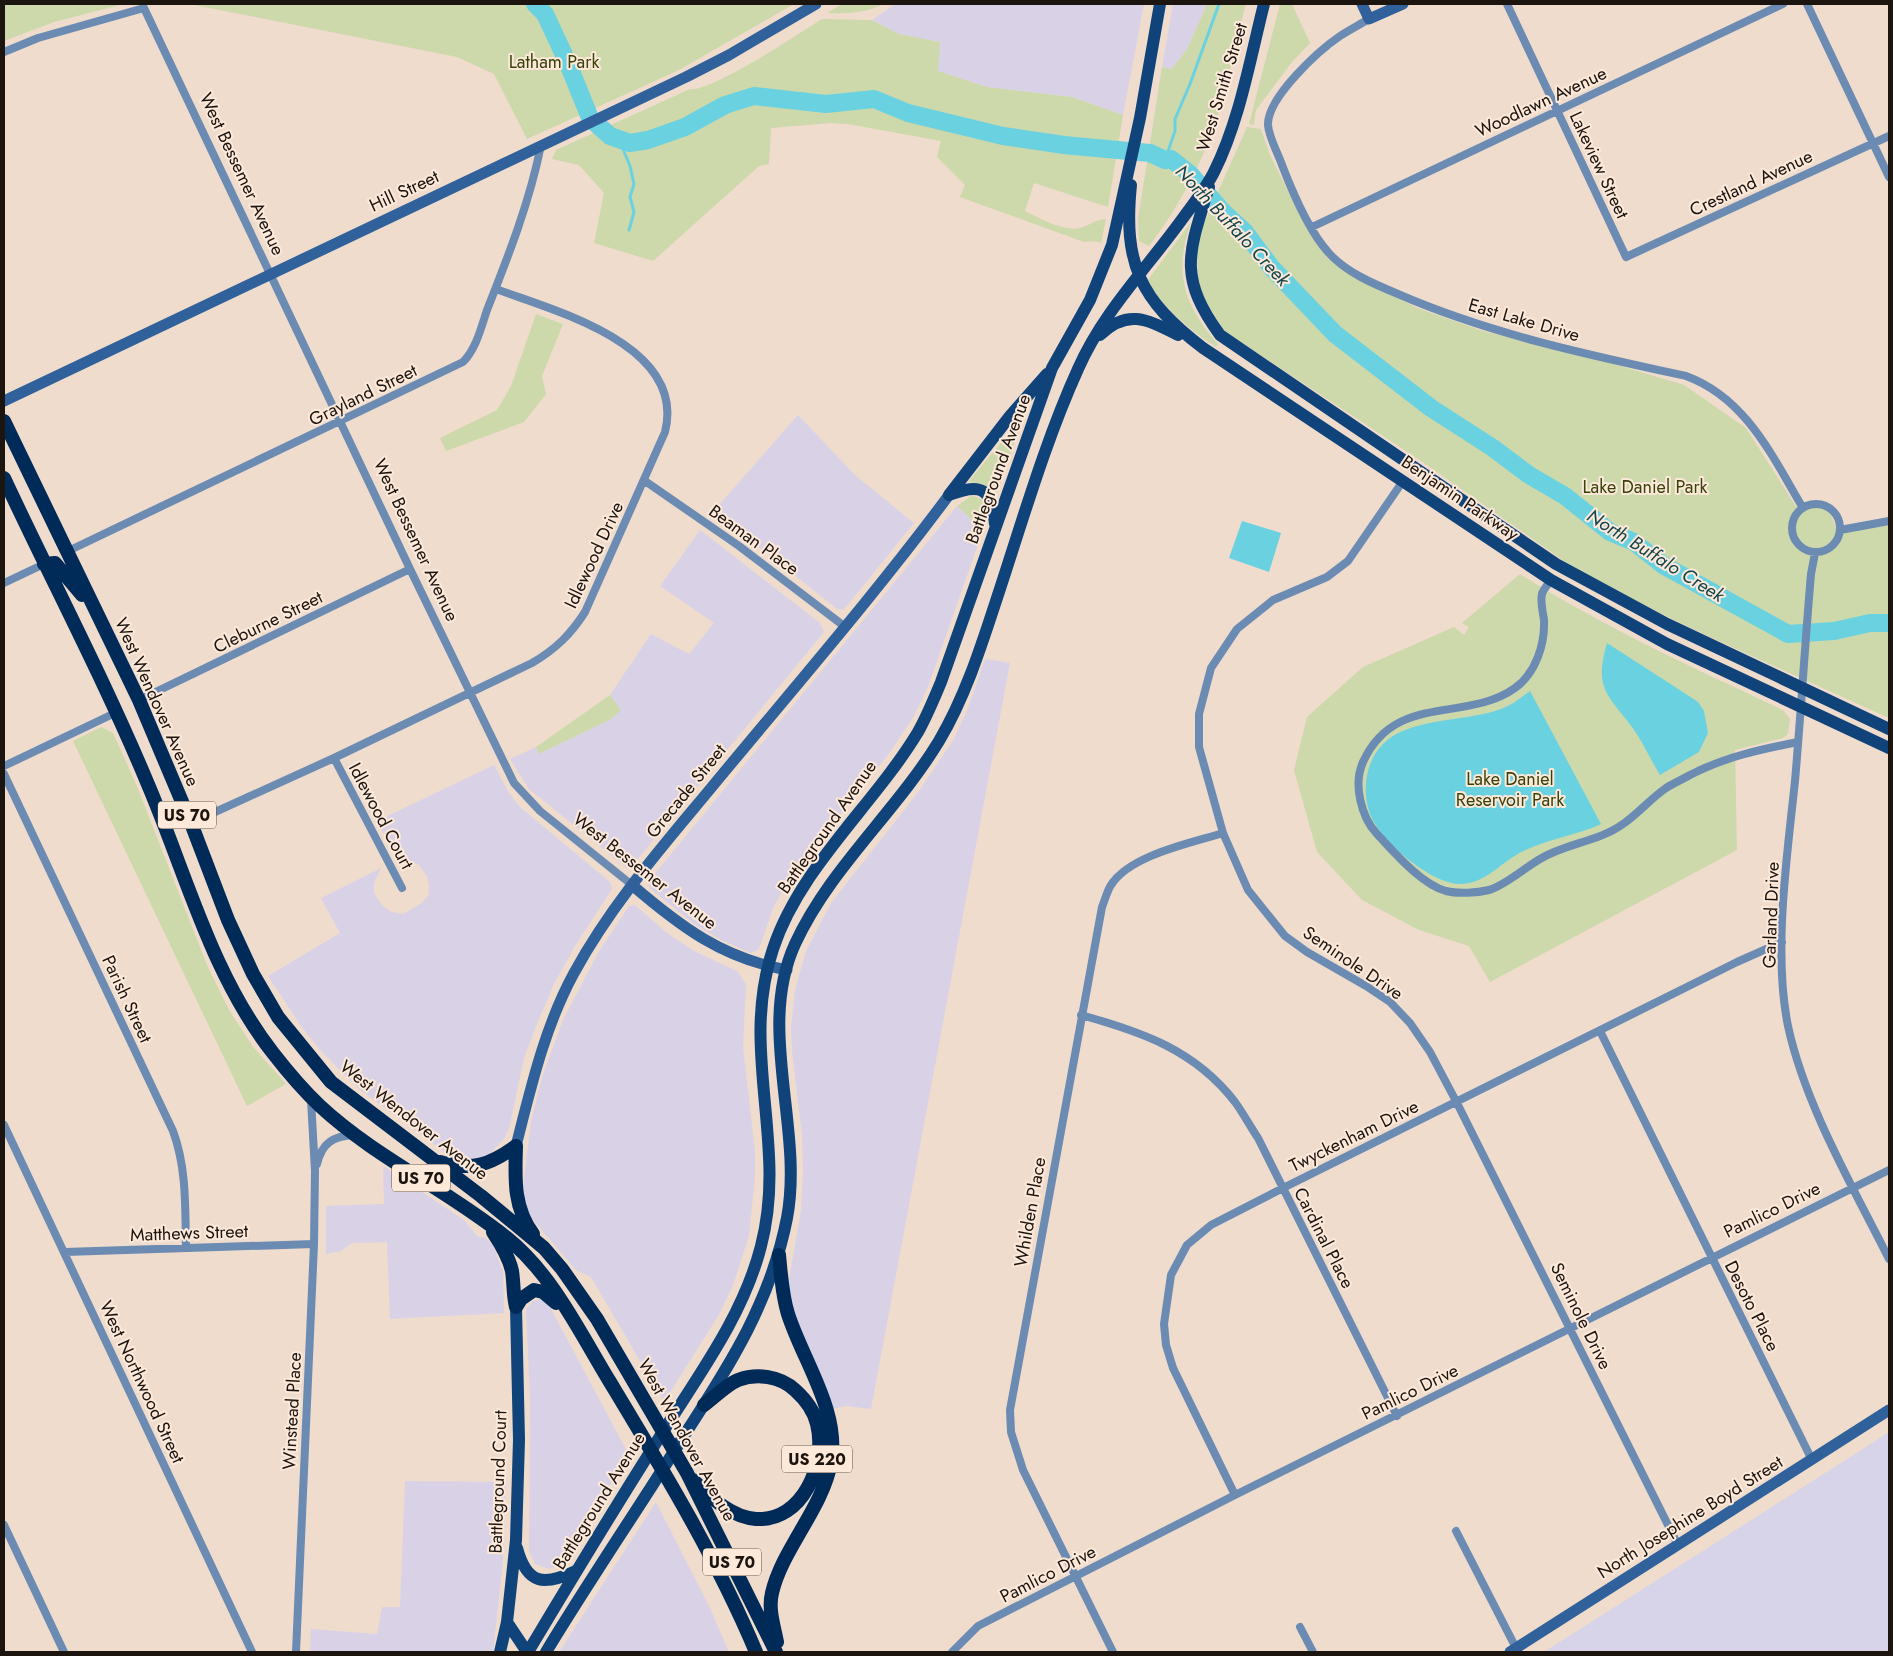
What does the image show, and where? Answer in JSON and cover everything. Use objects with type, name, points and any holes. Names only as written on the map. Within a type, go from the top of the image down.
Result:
[{"type":"highway","name":"West Wendover Avenue","points":[[4,421],[139,700],[228,920],[253,974],[278,1017],[331,1082],[434,1160],[544,1248],[562,1269],[597,1319],[687,1473],[776,1652]]},
{"type":"highway","name":"West Wendover Avenue","points":[[4,478],[154,797],[225,976],[254,1027],[310,1096],[356,1135],[508,1239],[553,1288],[678,1496],[717,1567],[756,1652]]},
{"type":"highway","points":[[44,564],[55,563],[94,609]]},
{"type":"highway","points":[[434,1160],[454,1166],[475,1167],[500,1157],[516,1146]]},
{"type":"highway","points":[[516,1146],[515,1180],[518,1205],[524,1221],[544,1248]]},
{"type":"highway","points":[[486,1223],[507,1257],[511,1269],[516,1307]]},
{"type":"highway","points":[[779,1254],[788,1313],[825,1406],[832,1432],[831,1462],[817,1500],[778,1576],[772,1594],[772,1618],[780,1652]]},
{"type":"highway","points":[[516,1307],[529,1293],[539,1291],[549,1296],[570,1315]]},
{"type":"highway","name":"US 220","points":[[687,1473],[717,1502],[742,1516],[756,1519],[770,1518],[789,1509],[808,1490],[813,1477],[819,1440],[817,1424],[801,1396],[782,1380],[758,1376],[737,1381],[704,1405]]},
{"type":"main road","name":"Battleground Avenue","points":[[528,1652],[576,1570],[728,1329],[748,1287],[761,1246],[769,1206],[770,1140],[759,1057],[761,996],[773,947],[793,904],[815,870],[918,732],[941,682],[1052,368],[1090,300],[1112,244],[1140,118],[1160,4]]},
{"type":"main road","name":"West Smith Street","points":[[1138,275],[1199,204],[1214,173],[1228,137],[1264,4]]},
{"type":"main road","name":"Benjamin Parkway","points":[[1129,172],[1131,185],[1130,242],[1138,275],[1153,302],[1165,317],[1203,348],[1551,580],[1667,644],[1889,748]]},
{"type":"main road","name":"Benjamin Parkway","points":[[1199,204],[1191,247],[1194,292],[1206,316],[1226,340],[1556,564],[1667,624],[1889,729]]},
{"type":"main road","name":"Battleground Avenue","points":[[546,1652],[704,1405],[751,1328],[765,1296],[779,1254],[788,1213],[791,1176],[788,1112],[779,1028],[787,970],[793,948],[820,896],[941,739],[979,655],[1041,466],[1076,373],[1094,334],[1138,275]]},
{"type":"main road","points":[[1089,346],[1114,324],[1132,318],[1142,318],[1203,348]]},
{"type":"main road","points":[[949,495],[1010,416],[1052,368]]},
{"type":"main road","points":[[949,495],[977,488],[984,491],[992,502],[996,528]]},
{"type":"main road","name":"Battleground Court","points":[[500,1652],[507,1622],[516,1540],[519,1440],[516,1307]]},
{"type":"main road","points":[[516,1540],[523,1567],[536,1578],[550,1581],[576,1570]]},
{"type":"main road","points":[[507,1622],[528,1652]]},
{"type":"street","name":"Hill Street","points":[[4,401],[729,55],[816,4]]},
{"type":"street","points":[[1362,4],[1369,19],[1378,9],[1403,4]]},
{"type":"street","name":"Lakeview Street","points":[[1507,4],[1626,258]]},
{"type":"street","name":"Woodlawn Avenue","points":[[1312,227],[1783,4]]},
{"type":"street","points":[[1806,4],[1889,178]]},
{"type":"street","name":"West Bessemer Avenue","points":[[4,52],[47,35],[144,8],[410,569],[514,783],[526,797],[565,832],[671,918],[705,941],[727,952],[768,966],[787,970]]},
{"type":"street","name":"East Lake Drive","points":[[1369,19],[1340,36],[1305,66],[1276,102],[1270,113],[1268,125],[1284,170],[1312,227],[1328,252],[1345,267],[1378,286],[1433,309],[1524,338],[1701,381],[1731,402],[1746,418],[1766,445],[1803,508]]},
{"type":"street","name":"Crestland Avenue","points":[[1626,258],[1889,136]]},
{"type":"street","name":"Grayland Street","points":[[66,552],[463,362],[471,353],[496,289],[535,176],[541,145]]},
{"type":"street","name":"Idlewood Drive","points":[[190,823],[334,758],[547,654],[572,632],[593,598],[645,481],[668,420],[667,398],[657,377],[626,346],[610,334],[576,318],[496,289]]},
{"type":"street","name":"Beaman Place","points":[[645,481],[739,546],[844,626]]},
{"type":"street","name":"Seminole Drive","points":[[1402,481],[1348,561],[1327,577],[1274,600],[1236,629],[1211,668],[1199,714],[1199,747],[1223,833],[1248,890],[1265,914],[1285,936],[1307,952],[1390,1002],[1410,1023],[1430,1052],[1458,1103],[1678,1545]]},
{"type":"street","name":"Grecade Street","points":[[516,1146],[549,1029],[570,981],[601,928],[632,885],[896,565],[949,495]]},
{"type":"street","points":[[1817,504],[1831,510],[1836,515],[1840,530],[1835,543],[1823,552],[1815,553],[1801,548],[1792,535],[1793,520],[1803,508],[1817,504]]},
{"type":"street","points":[[1840,530],[1889,521]]},
{"type":"street","name":"Garland Drive","points":[[1815,553],[1803,672],[1802,706],[1782,942],[1788,1026],[1803,1077],[1853,1187],[1889,1259]]},
{"type":"street","points":[[4,583],[44,564]]},
{"type":"street","name":"Cleburne Street","points":[[139,700],[410,569]]},
{"type":"street","points":[[1551,580],[1542,593],[1544,639],[1532,670],[1516,688],[1494,699],[1411,716],[1389,728],[1373,746],[1362,763],[1359,785],[1362,810],[1373,830],[1423,878],[1446,890],[1473,892],[1491,889],[1542,857],[1606,834],[1623,824],[1665,788],[1693,774],[1716,763],[1763,749],[1798,742]]},
{"type":"street","points":[[4,766],[115,713]]},
{"type":"street","name":"Idlewood Court","points":[[334,758],[402,888]]},
{"type":"street","name":"Parish Street","points":[[4,774],[173,1131],[185,1179],[186,1248]]},
{"type":"street","name":"Whilden Place","points":[[1113,1652],[1022,1470],[1011,1432],[1010,1410],[1102,907],[1111,885],[1124,871],[1141,860],[1223,833]]},
{"type":"street","name":"Twyckenham Drive","points":[[1235,1495],[1173,1368],[1166,1345],[1164,1324],[1172,1275],[1180,1255],[1197,1234],[1283,1188],[1458,1103],[1737,962],[1782,942]]},
{"type":"street","name":"Cardinal Place","points":[[1081,1015],[1136,1031],[1164,1043],[1195,1063],[1235,1102],[1258,1138],[1397,1416]]},
{"type":"street","name":"Desoto Place","points":[[1600,1031],[1710,1258],[1812,1460]]},
{"type":"street","name":"Winstead Place","points":[[296,1652],[314,1244],[315,1171],[313,1114],[310,1096]]},
{"type":"street","name":"West Northwood Street","points":[[4,1125],[252,1652]]},
{"type":"street","name":"Winstead Place","points":[[315,1171],[319,1154],[326,1144],[337,1137],[356,1135]]},
{"type":"street","name":"Pamlico Drive","points":[[952,1652],[978,1626],[1235,1495],[1889,1170]]},
{"type":"street","name":"Matthews Street","points":[[64,1252],[314,1244]]},
{"type":"street","name":"North Josephine Boyd Street","points":[[1513,1650],[1889,1410]]},
{"type":"street","points":[[4,1525],[64,1652]]},
{"type":"street","points":[[1456,1531],[1513,1650]]},
{"type":"street","points":[[1300,1627],[1313,1652]]},
{"type":"shaded area","points":[[895,4],[1144,4],[1123,115],[1072,97],[987,87],[937,71],[940,42],[899,34],[872,20]]},
{"type":"shaded area","points":[[1173,4],[1207,4],[1187,49],[1172,69],[1162,67]]},
{"type":"shaded area","points":[[798,415],[856,476],[914,523],[842,610],[837,609],[763,550],[712,513]]},
{"type":"shaded area","points":[[957,506],[983,530],[928,687],[914,716],[888,755],[791,876],[773,908],[759,949],[751,953],[721,940],[694,924],[653,891],[649,887],[648,882]]},
{"type":"shaded area","points":[[700,530],[820,623],[824,632],[632,866],[627,868],[529,789],[510,759],[536,747],[539,754],[611,719],[620,710],[610,695],[651,634],[689,654],[714,623],[660,586]]},
{"type":"shaded area","points":[[985,659],[1010,663],[871,1409],[846,1406],[831,1409],[793,1314],[788,1285],[801,1210],[803,1170],[802,1136],[792,1051],[791,1027],[795,990],[806,951],[831,903],[919,791],[954,739],[968,708]]},
{"type":"shaded area","points":[[494,765],[509,793],[520,807],[610,882],[612,889],[575,946],[554,984],[524,1058],[509,1129],[504,1139],[490,1153],[479,1158],[465,1159],[443,1151],[359,1089],[321,1051],[301,1026],[268,976],[340,933],[321,898],[381,868],[374,883],[374,893],[382,905],[391,912],[403,914],[422,903],[428,896],[427,876],[419,865],[398,856],[392,850],[377,821]]},
{"type":"shaded area","points":[[635,905],[667,933],[694,951],[737,971],[746,984],[743,1047],[755,1151],[755,1177],[749,1236],[733,1285],[720,1313],[664,1402],[591,1277],[576,1270],[532,1219],[522,1197],[531,1121],[542,1077],[563,1020],[598,953],[629,906]]},
{"type":"shaded area","points":[[383,1166],[464,1220],[477,1236],[485,1238],[493,1245],[503,1272],[504,1313],[390,1319],[387,1242],[352,1243],[341,1251],[326,1254],[326,1206],[384,1204]]},
{"type":"shaded area","points":[[544,1300],[550,1307],[629,1455],[560,1565],[549,1569],[535,1564],[529,1551],[530,1398],[526,1309],[533,1301]]},
{"type":"shaded area","points":[[1889,1432],[1889,1652],[1544,1652],[1841,1463]]},
{"type":"shaded area","points":[[405,1481],[506,1482],[503,1561],[493,1652],[310,1652],[311,1629],[377,1634],[382,1607],[400,1607]]},
{"type":"shaded area","points":[[656,1502],[709,1606],[729,1652],[559,1652]]},
{"type":"green space","points":[[4,4],[124,4],[54,22],[4,41]]},
{"type":"green space","name":"Latham Park","points":[[189,4],[794,4],[679,70],[527,139],[494,74],[457,57]]},
{"type":"green space","points":[[842,4],[884,4],[856,12],[827,13]]},
{"type":"green space","points":[[1207,4],[1246,4],[1225,90],[1211,135],[1197,169],[1170,216],[1149,246],[1139,241],[1138,219],[1162,67],[1172,69],[1187,49]]},
{"type":"green space","points":[[1280,4],[1292,4],[1310,43],[1292,62],[1256,110],[1254,125],[1249,124]]},
{"type":"green space","points":[[822,19],[872,20],[899,34],[940,42],[938,71],[987,87],[1072,97],[1123,115],[1108,207],[1034,183],[1025,211],[1052,224],[1074,229],[1106,219],[1101,243],[1094,241],[1084,242],[960,197],[965,185],[937,157],[941,141],[848,124],[830,123],[771,128],[769,164],[759,166],[653,261],[594,243],[604,193],[579,165],[552,159],[556,150],[690,89],[701,88],[716,82],[755,61]]},
{"type":"green space","name":"Lake Daniel Park","points":[[1247,127],[1261,129],[1270,155],[1309,233],[1322,250],[1343,269],[1417,308],[1483,331],[1604,361],[1684,385],[1746,428],[1797,508],[1812,507],[1824,509],[1831,516],[1836,531],[1889,523],[1889,718],[1703,634],[1590,579],[1424,463],[1224,331],[1199,290],[1196,241]]},
{"type":"green space","points":[[1191,222],[1183,257],[1185,287],[1197,316],[1218,344],[1216,347],[1178,318],[1161,300],[1148,280]]},
{"type":"green space","points":[[536,314],[563,324],[542,376],[546,394],[524,422],[446,451],[440,438],[497,410],[511,386]]},
{"type":"green space","points":[[1014,427],[1018,432],[997,493],[983,484],[970,482],[969,481]]},
{"type":"green space","points":[[971,496],[983,500],[988,508],[983,530],[957,506]]},
{"type":"green space","name":"Lake Daniel Reservoir Park","points":[[1520,574],[1616,629],[1783,710],[1790,719],[1788,734],[1783,738],[1735,750],[1737,850],[1490,982],[1469,946],[1419,930],[1362,900],[1317,852],[1294,770],[1307,717],[1363,667],[1454,627],[1464,635],[1469,627],[1462,623]]},
{"type":"green space","points":[[610,695],[621,710],[611,719],[539,754],[536,747]]},
{"type":"green space","points":[[101,727],[113,733],[136,784],[207,965],[229,1010],[253,1047],[286,1084],[247,1106],[73,741]]},
{"type":"water","points":[[1242,521],[1281,533],[1269,572],[1229,558]]},
{"type":"water","points":[[1607,643],[1698,702],[1704,711],[1708,733],[1699,752],[1660,775],[1636,733],[1605,690],[1602,671]]},
{"type":"water","points":[[1530,691],[1601,824],[1534,846],[1475,881],[1460,884],[1435,877],[1407,858],[1374,822],[1367,803],[1366,785],[1369,767],[1377,751],[1394,735],[1408,729],[1423,724],[1501,709]]},
{"type":"waterway","name":"North Buffalo Creek","points":[[535,4],[545,14],[567,61],[590,118],[610,136],[630,143],[648,140],[685,127],[725,105],[754,96],[826,104],[874,99],[908,113],[1003,136],[1064,145],[1150,153],[1165,160],[1171,159],[1190,174],[1223,212],[1245,232],[1271,267],[1335,334],[1431,408],[1493,448],[1529,475],[1565,496],[1610,532],[1634,542],[1663,565],[1788,634],[1834,631],[1870,623],[1889,623]]},
{"type":"waterway","points":[[1165,160],[1175,131],[1175,119],[1190,84],[1219,4]]},
{"type":"waterway","points":[[610,136],[623,149],[630,166],[634,184],[630,197],[634,212],[629,230]]}]
